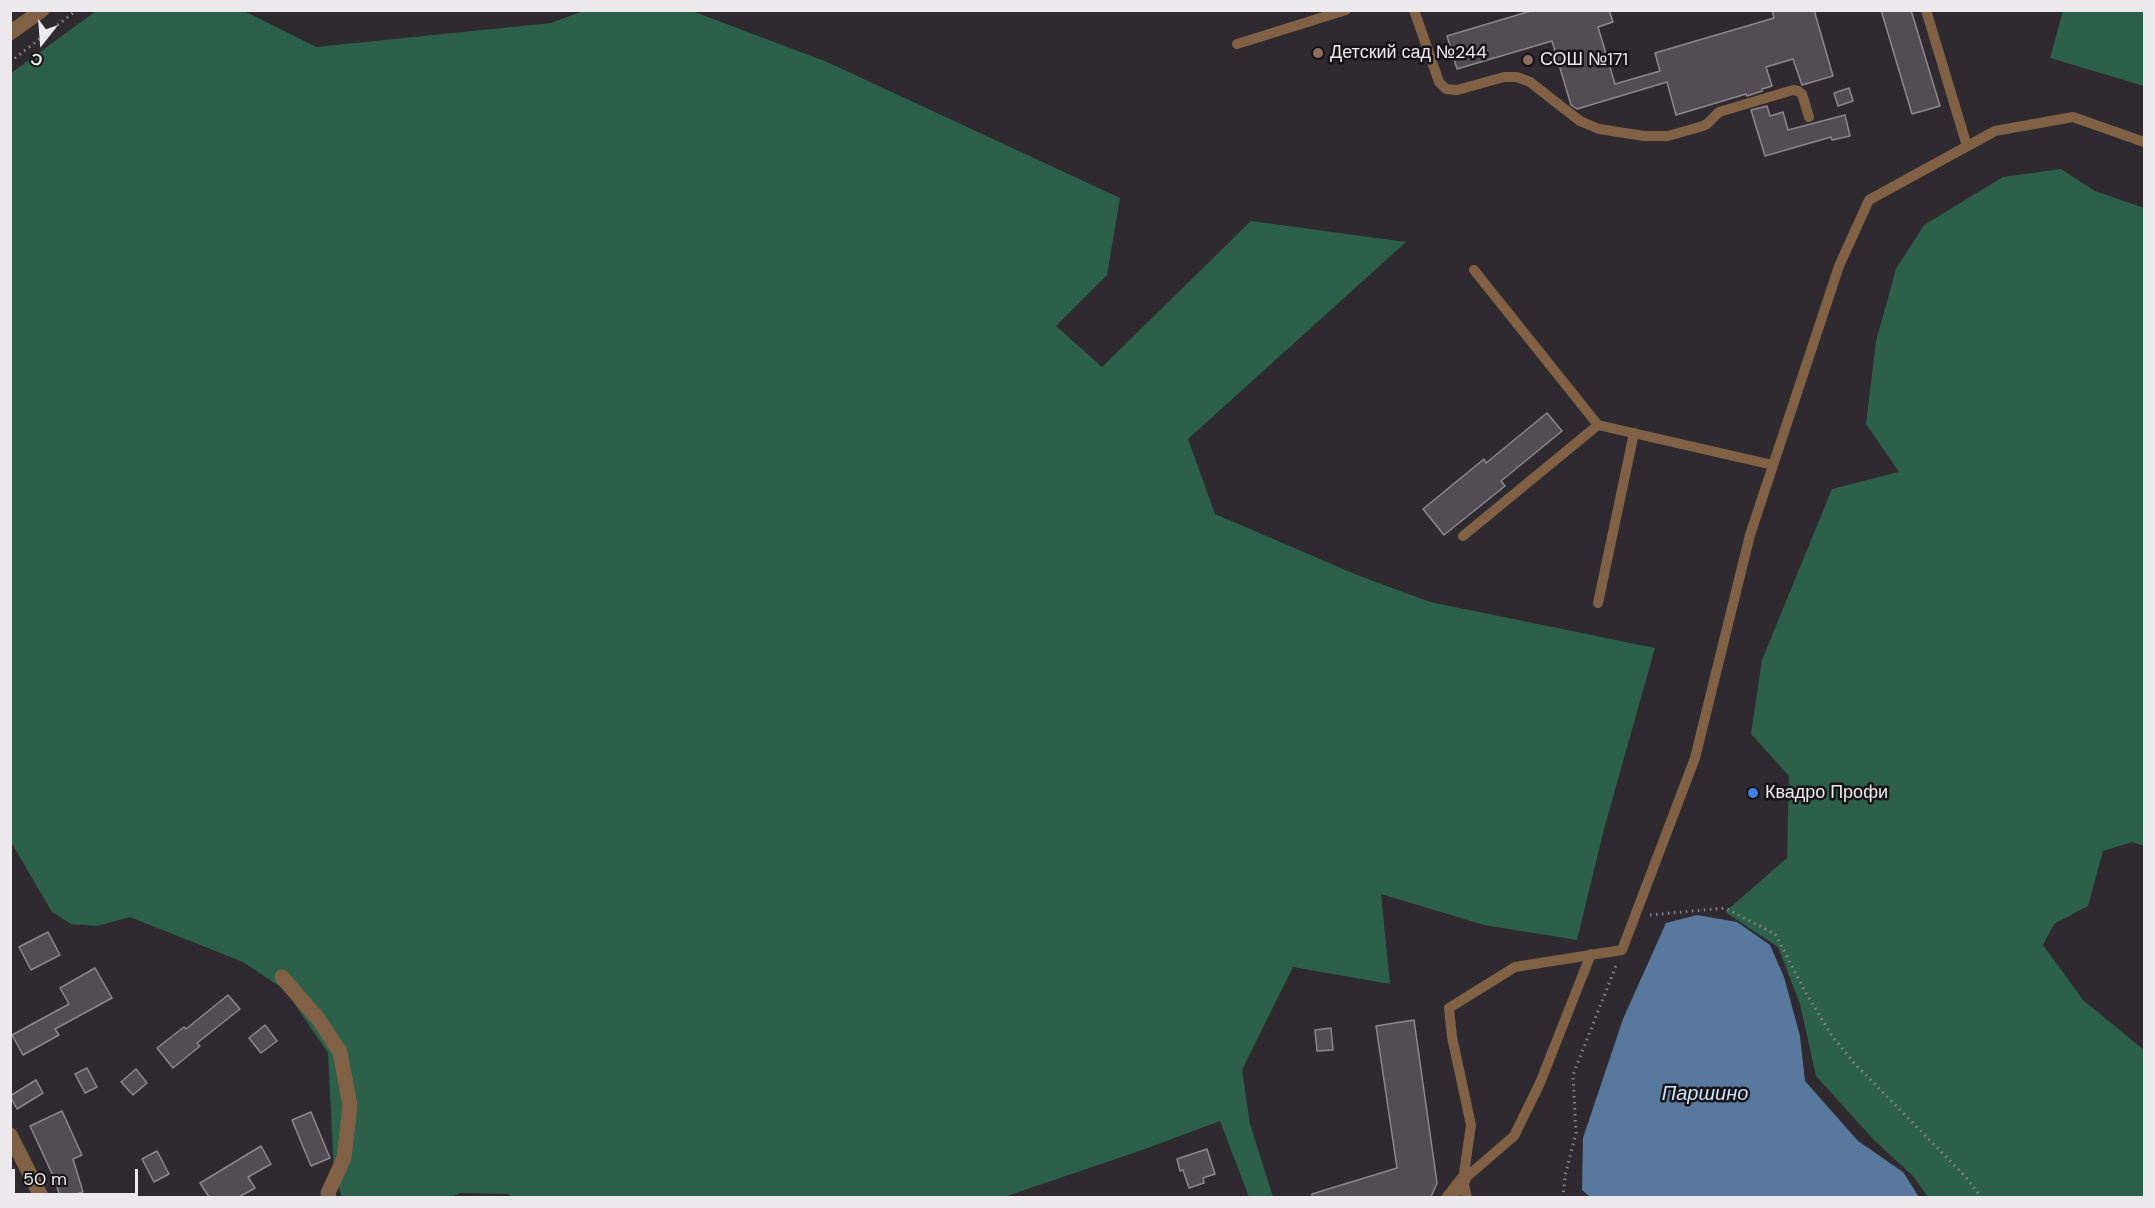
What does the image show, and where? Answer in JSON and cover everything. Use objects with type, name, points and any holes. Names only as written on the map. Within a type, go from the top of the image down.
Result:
[{"type":"street","points":[[10,33],[42,10]]},
{"type":"street","points":[[282,977],[319,1020],[340,1052],[350,1106],[344,1158],[328,1194],[329,1197]]},
{"type":"street","points":[[10,1135],[42,1197]]},
{"type":"street","points":[[1449,1197],[1463,1180]]},
{"type":"lane","points":[[1237,44],[1346,10]]},
{"type":"lane","points":[[1414,10],[1439,82],[1446,89],[1457,90],[1504,77],[1517,77],[1530,82],[1580,121],[1599,129],[1644,136],[1668,136],[1703,126],[1711,122],[1719,112],[1793,90],[1802,94],[1809,117]]},
{"type":"lane","points":[[1926,10],[1967,146]]},
{"type":"lane","points":[[1467,1197],[1463,1180],[1471,1125],[1452,1037],[1449,1008],[1515,967],[1622,950],[1695,758],[1750,535],[1839,266],[1869,200],[1995,131],[2073,117],[2145,142]]},
{"type":"lane","points":[[1474,270],[1598,425],[1773,465]]},
{"type":"lane","points":[[1463,536],[1598,425]]},
{"type":"lane","points":[[1598,603],[1634,433]]},
{"type":"lane","points":[[1463,1180],[1514,1136],[1540,1083],[1591,954]]},
{"type":"path","points":[[10,62],[77,10]]},
{"type":"path","points":[[1636,916],[1725,908],[1775,934],[1832,1036],[1855,1064],[1964,1175],[1982,1197]]},
{"type":"path","points":[[1563,1197],[1565,1176],[1576,1133],[1573,1076],[1622,950]]},
{"type":"green space","points":[[96,11],[244,11],[316,47],[551,23],[583,11],[692,11],[827,62],[1120,198],[1107,275],[1056,326],[1102,367],[1251,221],[1406,242],[1188,439],[1215,514],[1357,575],[1430,602],[1655,648],[1604,829],[1577,940],[1484,925],[1381,894],[1390,984],[1293,967],[1242,1070],[1250,1124],[1273,1197],[1249,1197],[1220,1121],[1004,1197],[513,1198],[508,1194],[460,1193],[450,1198],[342,1197],[334,1173],[328,1053],[285,990],[243,962],[130,917],[97,926],[71,924],[52,912],[11,842],[10,74]]},
{"type":"green space","points":[[2063,11],[2144,11],[2144,86],[2050,58]]},
{"type":"green space","points":[[2061,169],[2095,191],[2144,208],[2144,846],[2132,842],[2103,851],[2088,906],[2054,924],[2043,945],[2083,1000],[2144,1050],[2144,1197],[1928,1197],[1914,1177],[1874,1140],[1816,1076],[1800,1004],[1778,947],[1725,912],[1787,858],[1789,776],[1751,734],[1762,660],[1832,489],[1899,472],[1866,424],[1876,341],[1896,269],[1924,225],[2003,177]]},
{"type":"water","name":"Паршино","points":[[1697,915],[1737,922],[1770,945],[1784,977],[1800,1036],[1805,1081],[1858,1141],[1903,1172],[1919,1197],[1591,1198],[1582,1190],[1583,1138],[1623,1019],[1666,923]]},
{"type":"building","points":[[1534,10],[1609,10],[1613,22],[1598,27],[1615,84],[1660,71],[1655,53],[1774,18],[1772,10],[1814,10],[1833,76],[1802,85],[1793,59],[1766,67],[1772,86],[1762,91],[1676,115],[1667,82],[1577,109],[1571,105],[1552,41],[1457,69],[1447,36]]},
{"type":"building","points":[[1881,10],[1911,10],[1940,106],[1912,114]]},
{"type":"building","points":[[1849,88],[1853,101],[1838,106],[1834,93]]},
{"type":"building","points":[[1767,106],[1770,116],[1783,112],[1788,130],[1845,115],[1850,136],[1832,140],[1831,137],[1765,156],[1751,110]]},
{"type":"building","points":[[1547,413],[1562,431],[1501,481],[1505,486],[1444,535],[1423,509],[1484,459],[1486,463]]},
{"type":"building","points":[[48,932],[60,955],[31,970],[19,947]]},
{"type":"building","points":[[95,968],[112,998],[55,1029],[59,1035],[23,1055],[12,1035],[69,1004],[60,988]]},
{"type":"building","points":[[228,995],[240,1009],[197,1043],[200,1046],[173,1068],[157,1048],[184,1027],[186,1029]]},
{"type":"building","points":[[1414,1020],[1437,1183],[1431,1197],[1312,1197],[1312,1194],[1397,1168],[1376,1026]]},
{"type":"building","points":[[265,1025],[277,1041],[261,1053],[249,1038]]},
{"type":"building","points":[[1331,1028],[1333,1050],[1317,1051],[1315,1030]]},
{"type":"building","points":[[87,1068],[97,1087],[85,1093],[75,1074]]},
{"type":"building","points":[[136,1069],[147,1083],[133,1095],[121,1082]]},
{"type":"building","points":[[36,1080],[43,1093],[17,1109],[10,1096]]},
{"type":"building","points":[[62,1111],[82,1155],[73,1159],[83,1192],[66,1197],[60,1197],[55,1180],[30,1126]]},
{"type":"building","points":[[311,1112],[330,1158],[311,1166],[292,1120]]},
{"type":"building","points":[[261,1146],[271,1164],[248,1177],[255,1188],[239,1197],[209,1197],[200,1183]]},
{"type":"building","points":[[1207,1149],[1215,1174],[1203,1178],[1204,1183],[1189,1188],[1183,1170],[1180,1171],[1177,1159]]},
{"type":"building","points":[[157,1151],[169,1174],[154,1182],[142,1159]]},
{"type":"place","name":"Детский сад №244","points":[[1318,53]]},
{"type":"place","name":"СОШ №171","points":[[1528,60]]},
{"type":"place","name":"Квадро Профи","points":[[1753,793]]}]
